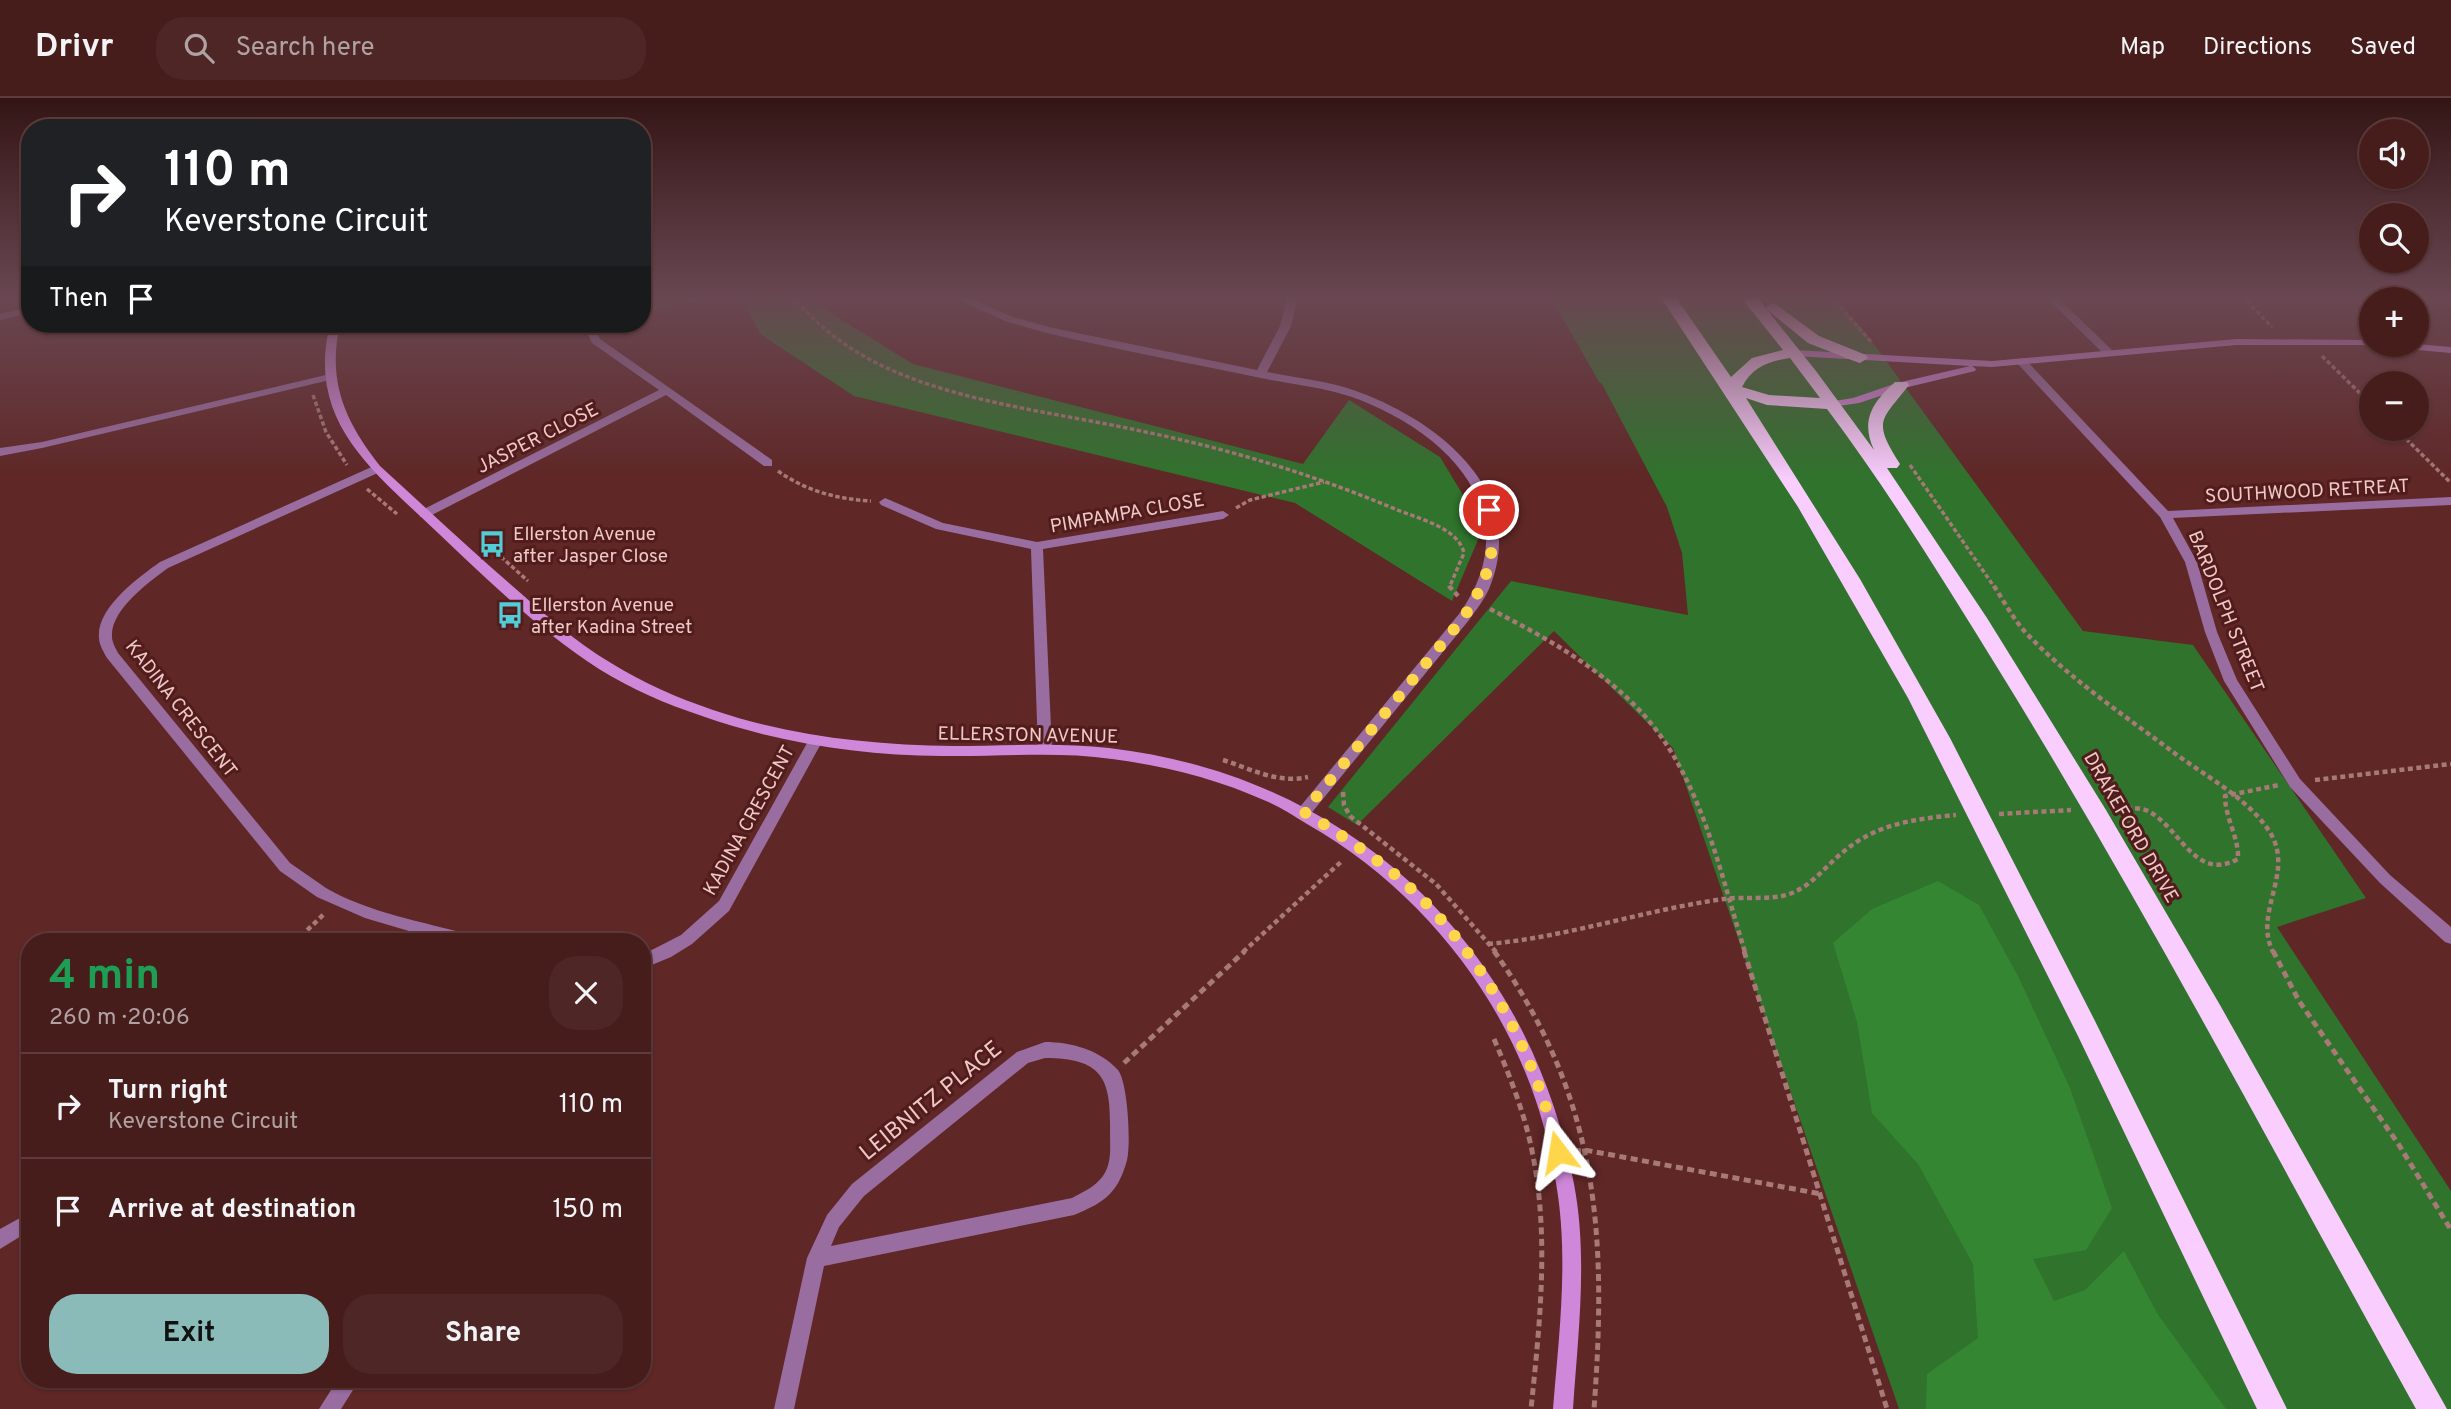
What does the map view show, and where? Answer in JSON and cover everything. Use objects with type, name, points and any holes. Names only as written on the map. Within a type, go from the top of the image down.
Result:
[{"type":"highway","points":[[1710,357],[1852,581],[1971,800],[2272,1409]]},
{"type":"highway","points":[[1733,389],[1742,372],[1769,357]]},
{"type":"highway","name":"DRAKEFORD DRIVE","points":[[1797,357],[1927,540],[2087,796],[2432,1409]]},
{"type":"highway","points":[[1901,385],[1884,400],[1875,416],[1875,441],[1924,513],[1927,540]]},
{"type":"highway","points":[[1733,389],[1767,400],[1832,404]]},
{"type":"street","name":"ELLERSTON AVENUE","points":[[332,357],[330,377],[344,424],[357,447],[376,469],[547,624],[592,658],[618,673],[708,713],[816,740],[934,751],[1045,750],[1112,753],[1179,765],[1242,785],[1304,812],[1358,846],[1420,897],[1454,934],[1501,1003],[1538,1082],[1553,1131],[1565,1183],[1571,1238],[1571,1295],[1563,1409]]},
{"type":"street","points":[[619,357],[768,463]]},
{"type":"street","points":[[1182,357],[1340,390],[1384,405],[1430,432],[1467,468],[1489,510],[1492,556],[1483,587],[1473,603],[1304,812]]},
{"type":"street","points":[[1261,373],[1270,357]]},
{"type":"street","points":[[1849,357],[1993,364]]},
{"type":"street","points":[[1832,404],[1855,401],[1901,385],[1993,364],[2063,357]]},
{"type":"street","name":"BARDOLPH STREET","points":[[2021,361],[2165,515],[2191,562],[2211,632],[2231,681],[2302,782],[2385,879],[2451,937]]},
{"type":"street","points":[[0,452],[42,445],[330,377]]},
{"type":"street","name":"JASPER CLOSE","points":[[425,514],[666,391]]},
{"type":"street","name":"KADINA CRESCENT","points":[[376,469],[164,565],[126,594],[110,616],[105,637],[112,655],[285,867],[322,893],[338,900],[441,933]]},
{"type":"street","name":"PIMPAMPA CLOSE","points":[[886,502],[940,526],[1037,546],[1223,515]]},
{"type":"street","name":"SOUTHWOOD RETREAT","points":[[2165,515],[2451,502]]},
{"type":"street","name":"PIMPAMPA CLOSE","points":[[1037,546],[1045,750]]},
{"type":"street","name":"KADINA CRESCENT","points":[[651,958],[684,943],[724,906],[816,740]]},
{"type":"street","name":"LEIBNITZ PLACE","points":[[784,1409],[816,1258],[833,1222],[858,1189],[1023,1057],[1045,1050],[1060,1050],[1094,1060],[1113,1077],[1119,1100],[1119,1159],[1109,1182],[1097,1195],[1073,1206],[816,1258]]},
{"type":"street","points":[[0,1240],[20,1227]]},
{"type":"street","points":[[329,1409],[344,1388]]},
{"type":"path","points":[[865,357],[924,383],[978,397],[1231,451],[1325,482],[1438,527],[1460,540],[1464,547],[1465,559],[1448,587],[1450,591],[1569,652],[1613,686],[1650,722],[1670,752],[1709,834],[1887,1409]]},
{"type":"path","points":[[2324,357],[2359,392]]},
{"type":"path","points":[[2408,441],[2451,482]]},
{"type":"path","points":[[1906,459],[2029,637],[2116,710],[2260,819],[2277,848],[2279,861],[2276,886],[2265,925],[2269,944],[2280,967],[2335,1055],[2399,1145],[2451,1230]]},
{"type":"path","points":[[768,463],[800,486],[839,499],[886,502]]},
{"type":"path","points":[[1223,515],[1250,500],[1325,482]]},
{"type":"path","points":[[479,538],[529,582]]},
{"type":"path","points":[[1487,609],[1491,602]]},
{"type":"path","points":[[2230,794],[2302,782],[2451,764]]},
{"type":"path","points":[[2302,782],[2316,790]]},
{"type":"path","points":[[1343,804],[1342,793],[1348,783]]},
{"type":"path","points":[[1123,1064],[1373,833]]},
{"type":"path","points":[[1336,855],[1353,866]]},
{"type":"path","points":[[1488,944],[1523,941],[1728,899]]},
{"type":"path","points":[[304,933],[338,900]]},
{"type":"path","points":[[1489,1029],[1511,1079],[1525,1122],[1538,1189],[1541,1318],[1531,1409]]},
{"type":"path","points":[[1594,1409],[1600,1300],[1596,1206],[1585,1150],[1821,1194]]},
{"type":"green space","points":[[795,357],[902,357],[913,364],[1303,464],[1349,400],[1440,457],[1483,528],[1452,601],[1295,503],[854,396]]},
{"type":"green space","points":[[1585,357],[1883,357],[2083,631],[2193,645],[2366,898],[2277,927],[2451,1191],[2451,1409],[1899,1409],[1673,748],[1554,631],[1357,825],[1328,807],[1511,581],[1688,615],[1682,553],[1667,507]]},
{"type":"green space","points":[[1938,881],[1979,905],[2018,976],[2070,1088],[2112,1208],[2086,1250],[2033,1259],[2054,1301],[2085,1290],[2124,1251],[2157,1313],[2226,1409],[1926,1409],[1927,1374],[1978,1338],[1973,1264],[1918,1164],[1872,1113],[1857,1022],[1833,943],[1872,909]]},
{"type":"place","name":"Ellerston Avenue after Jasper Close","points":[[492,544]]},
{"type":"place","name":"Ellerston Avenue after Kadina Street","points":[[510,615]]},
{"type":"route","points":[[1489,510],[1492,556],[1483,587],[1464,617],[1304,812],[1345,836],[1383,865],[1420,897],[1454,934],[1501,1003],[1538,1082],[1558,1152]]}]
